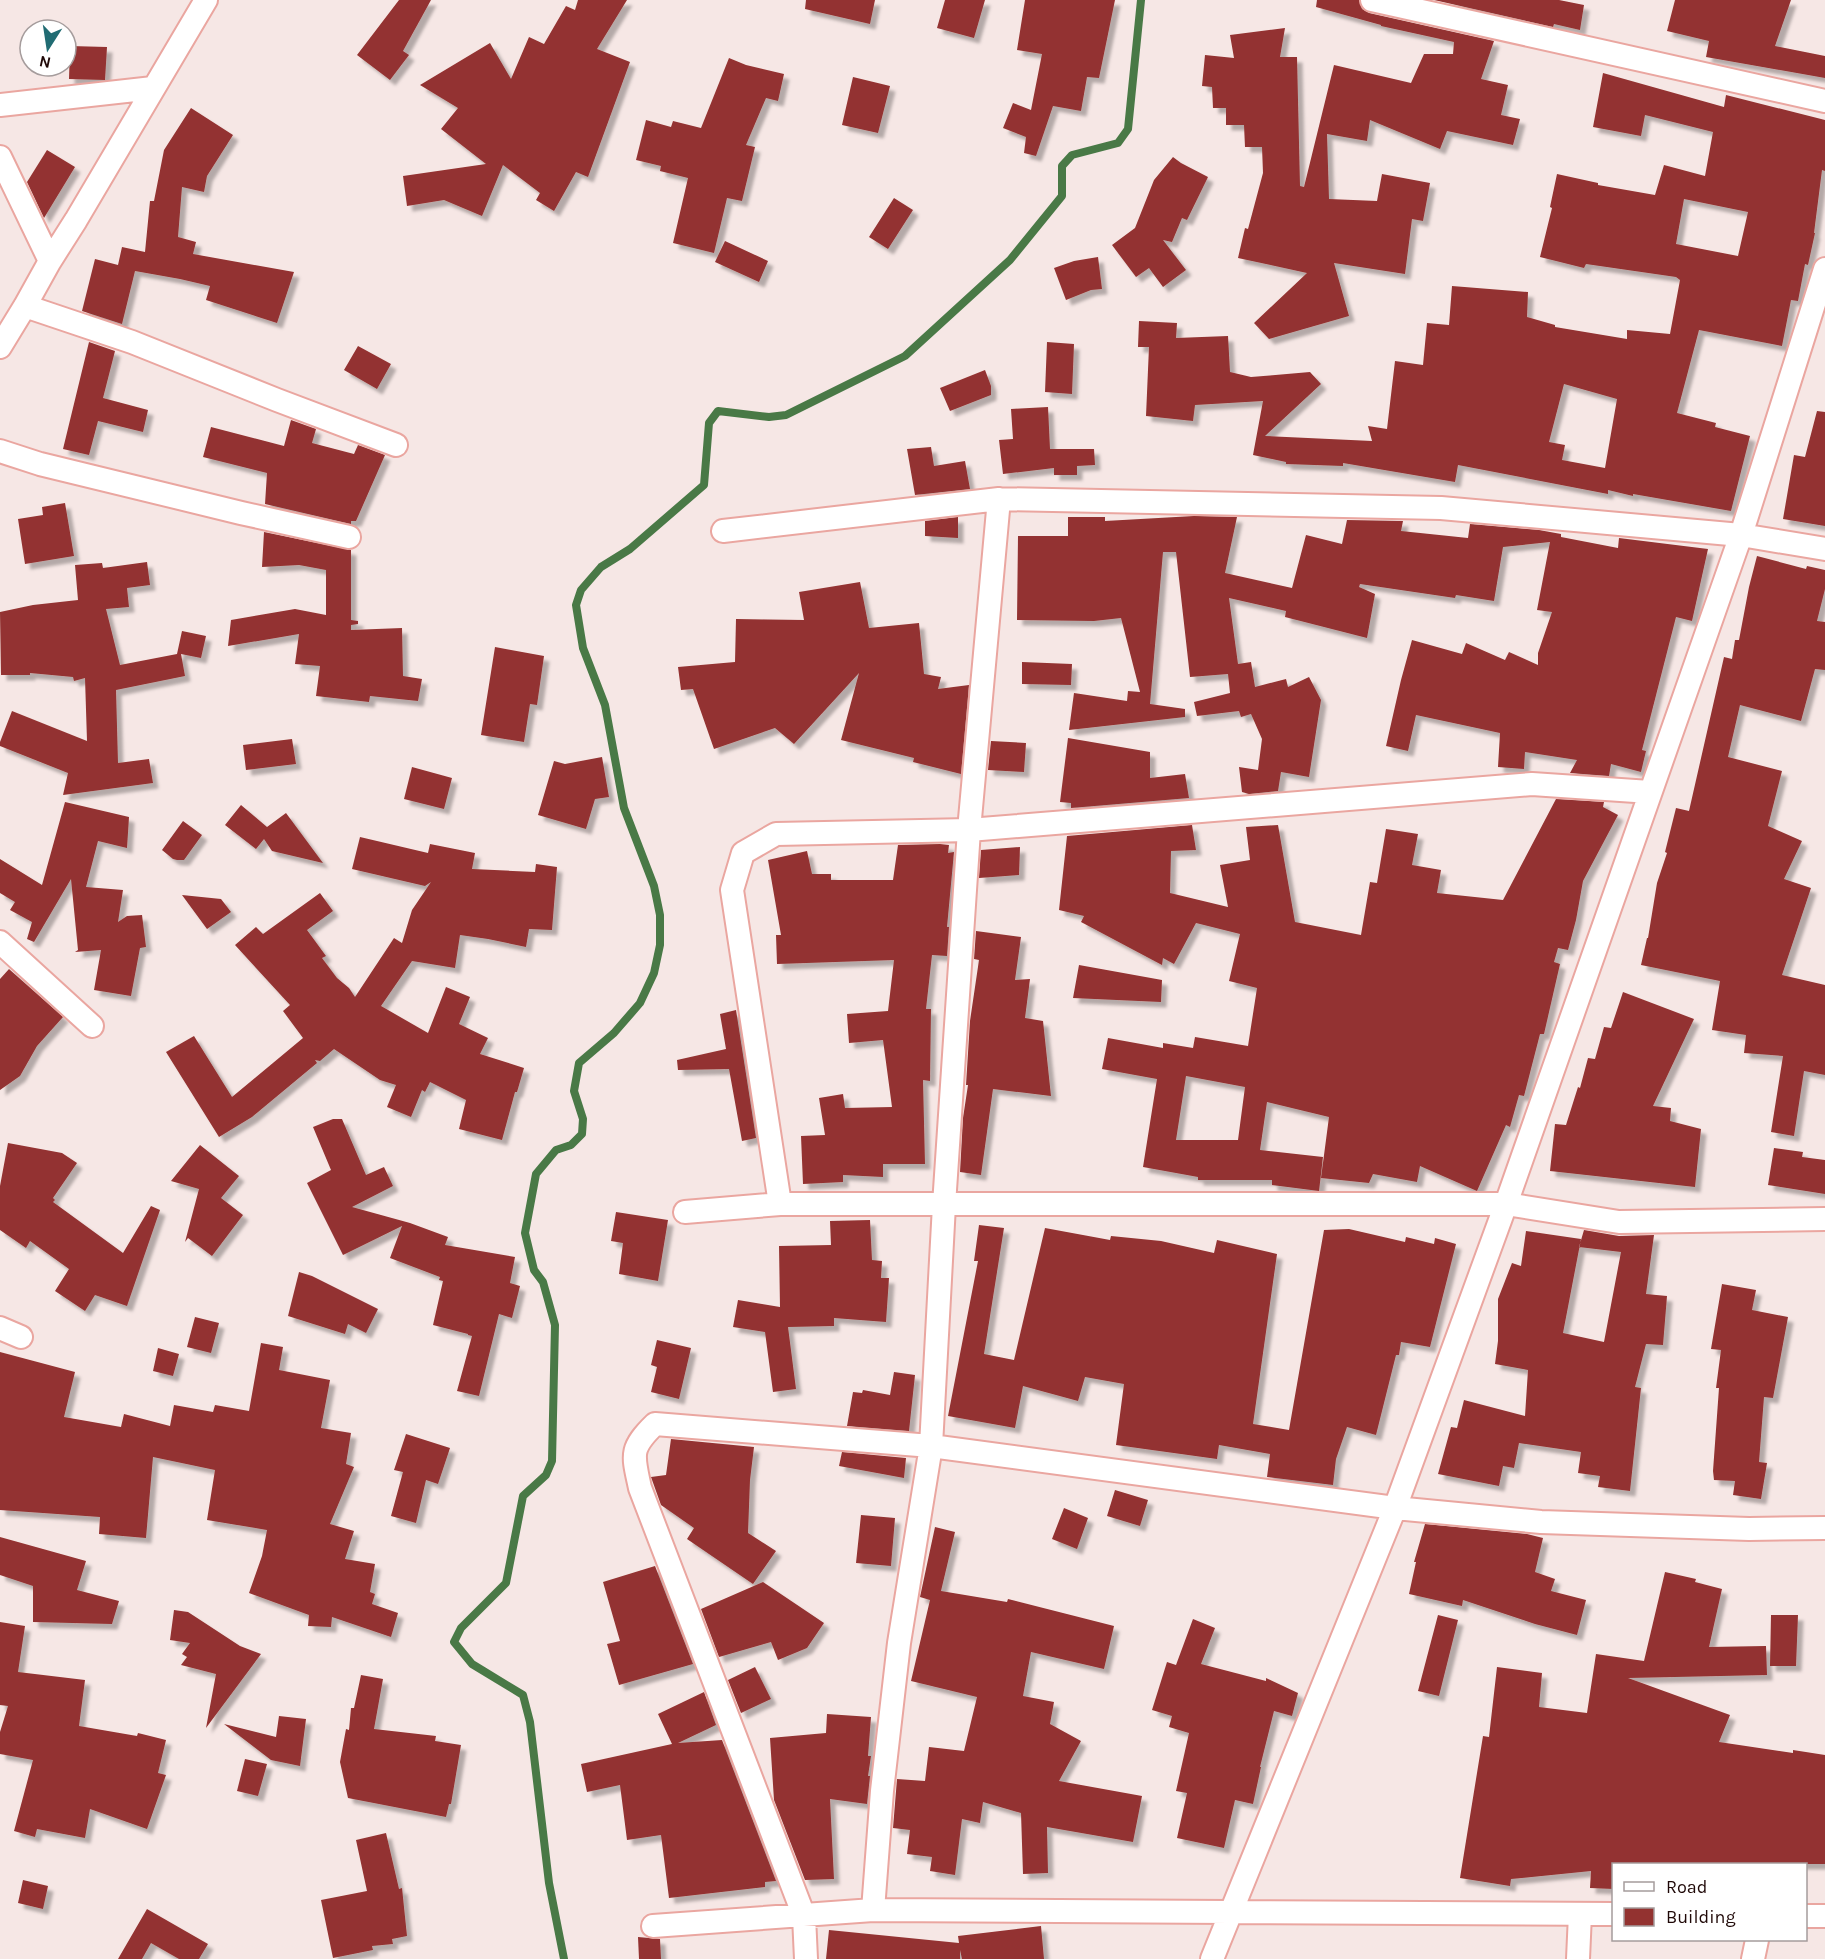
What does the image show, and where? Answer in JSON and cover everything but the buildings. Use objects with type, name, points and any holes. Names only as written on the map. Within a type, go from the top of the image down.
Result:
[{"type":"street","points":[[0,347],[206,0]]},
{"type":"street","points":[[1372,0],[1412,3],[1825,101]]},
{"type":"street","points":[[0,105],[153,88]]},
{"type":"street","points":[[0,157],[50,261]]},
{"type":"street","points":[[1212,1959],[1395,1508],[1506,1204],[1741,535],[1820,303],[1825,269]]},
{"type":"street","points":[[26,306],[132,342],[396,445]]},
{"type":"street","points":[[0,451],[72,472],[349,537]]},
{"type":"street","points":[[873,1910],[882,1791],[899,1643],[931,1446],[944,1205],[969,830],[999,499]]},
{"type":"street","points":[[723,531],[999,499],[1441,508],[1741,535],[1825,549]]},
{"type":"street","points":[[780,1204],[732,890],[743,854],[776,834],[969,830],[1532,784],[1650,792]]},
{"type":"street","points":[[2,949],[92,1026]]},
{"type":"street","points":[[685,1212],[780,1204],[1506,1204],[1618,1222],[1825,1219]]},
{"type":"street","points":[[0,1328],[21,1336]]},
{"type":"street","points":[[806,1959],[804,1916],[640,1488],[633,1458],[640,1438],[655,1424],[931,1446],[1395,1508],[1542,1522],[1749,1529],[1825,1528]]},
{"type":"street","points":[[653,1926],[873,1910],[1612,1914]]},
{"type":"street","points":[[1578,1959],[1580,1914]]},
{"type":"street","points":[[1807,1916],[1825,1916]]},
{"type":"street","points":[[1753,1959],[1757,1941]]},
{"type":"waterway","points":[[564,1959],[549,1883],[530,1722],[523,1695],[472,1664],[454,1642],[461,1628],[506,1583],[523,1496],[546,1475],[552,1461],[555,1325],[543,1282],[534,1270],[525,1233],[536,1174],[556,1150],[571,1145],[582,1134],[583,1119],[574,1091],[579,1063],[614,1033],[640,1003],[654,973],[660,945],[660,915],[654,886],[624,808],[605,705],[583,648],[576,605],[581,590],[601,567],[630,549],[704,485],[709,423],[718,411],[769,417],[786,415],[905,356],[1010,260],[1062,196],[1062,166],[1072,155],[1118,143],[1128,129],[1141,0]]}]
